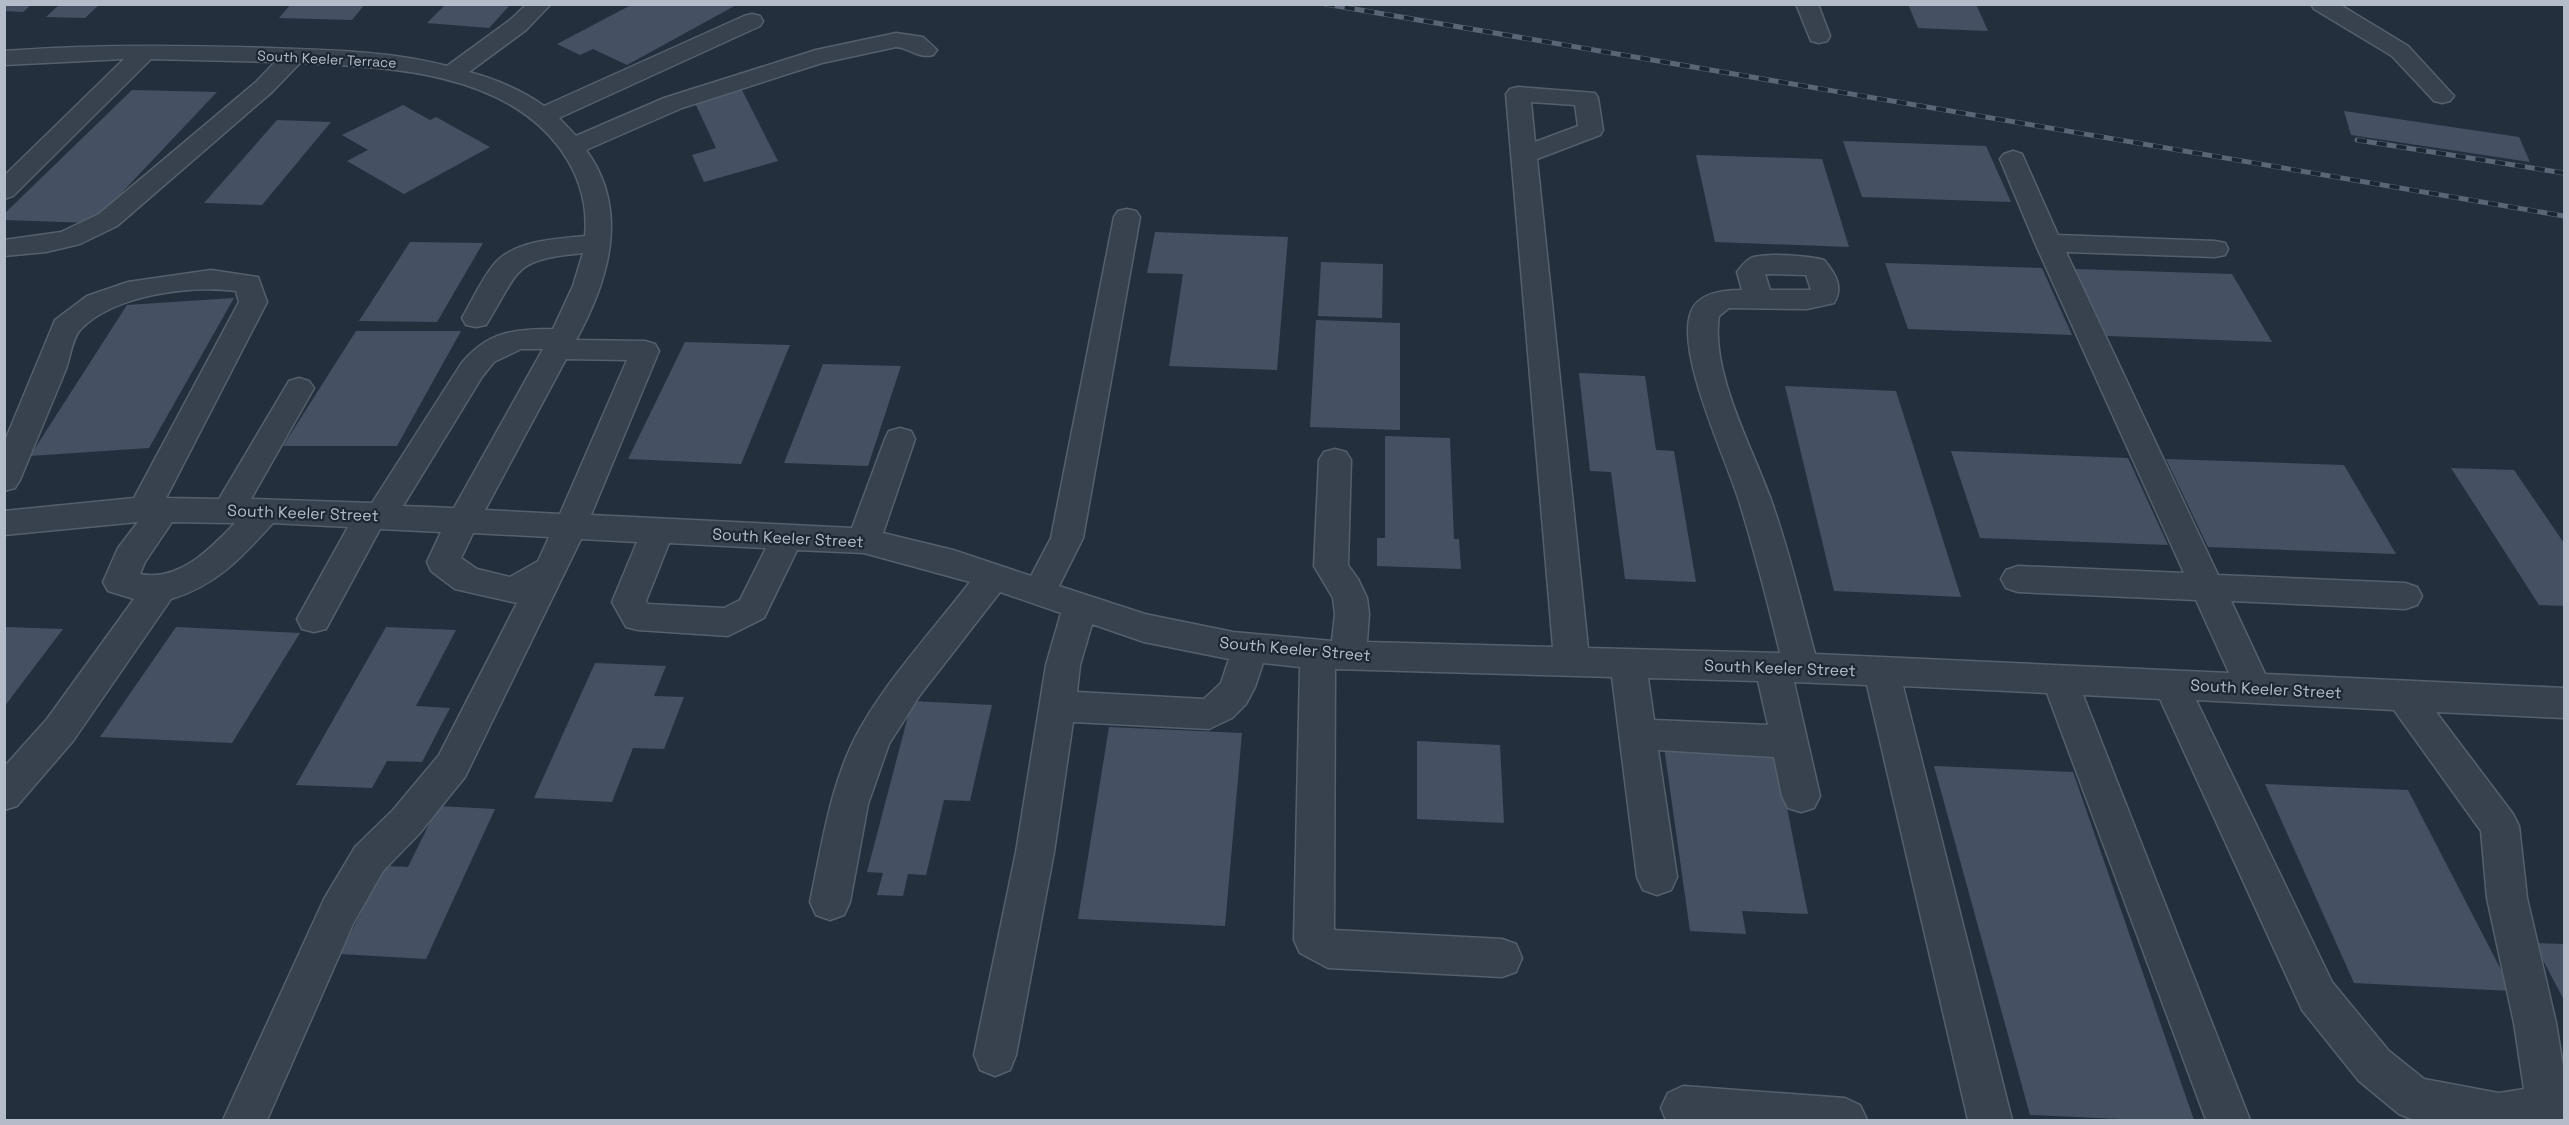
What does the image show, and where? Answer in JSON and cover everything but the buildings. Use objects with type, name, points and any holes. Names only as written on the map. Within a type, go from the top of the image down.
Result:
[{"type":"street","points":[[451,74],[518,25],[540,4]]},
{"type":"street","points":[[1807,4],[1819,36]]},
{"type":"street","points":[[2322,4],[2400,51],[2442,96]]},
{"type":"street","points":[[543,116],[752,21]]},
{"type":"street","points":[[573,146],[673,104],[816,57],[896,40],[915,42],[925,50]]},
{"type":"street","points":[[4,191],[146,51]]},
{"type":"street","name":"South Keeler Terrace","points":[[4,58],[146,51],[376,59],[451,74],[505,94],[543,116],[560,131],[573,146],[593,182],[600,214],[598,243],[586,291],[443,562],[467,580],[513,591],[551,569]]},
{"type":"street","points":[[4,248],[59,243],[88,234],[108,220],[264,87],[294,56]]},
{"type":"street","points":[[1524,155],[1572,661]]},
{"type":"street","points":[[2013,159],[2048,243],[2254,687]]},
{"type":"street","points":[[1039,592],[1067,538],[1127,217]]},
{"type":"street","points":[[476,318],[514,260],[529,254],[598,243]]},
{"type":"street","points":[[2048,243],[2215,249]]},
{"type":"street","points":[[4,480],[52,367],[65,327],[97,302],[129,291],[211,279],[248,283],[253,302],[120,582],[139,590],[160,588],[194,579],[224,554],[265,510]]},
{"type":"street","points":[[1758,298],[1723,299],[1705,312],[1702,331],[1713,389],[1755,500],[1775,566],[1787,668],[1789,742],[1801,796]]},
{"type":"street","points":[[245,1120],[338,912],[369,859],[406,822],[452,766],[551,569],[626,400],[645,351],[517,339],[484,354],[375,515],[314,619]]},
{"type":"street","points":[[228,511],[299,388]]},
{"type":"street","points":[[864,541],[900,439]]},
{"type":"street","points":[[1335,460],[1331,566],[1347,590],[1351,606],[1333,655],[1314,940],[1328,949],[1502,958]]},
{"type":"street","name":"South Keeler Street","points":[[4,523],[153,511],[265,510],[864,541],[953,563],[1144,628],[1249,648],[1333,655],[1787,668],[2254,687],[2565,703]]},
{"type":"street","points":[[658,531],[629,602],[638,617],[728,621],[752,609],[787,538]]},
{"type":"street","points":[[830,902],[849,804],[873,739],[907,685],[993,576]]},
{"type":"street","points":[[2018,579],[2405,596]]},
{"type":"street","points":[[4,794],[60,730],[160,588]]},
{"type":"street","points":[[995,1055],[1035,852],[1063,665],[1080,606]]},
{"type":"street","points":[[1058,706],[1209,714],[1226,704],[1238,689],[1249,648]]},
{"type":"street","points":[[1628,663],[1657,877]]},
{"type":"street","points":[[1882,672],[1923,834],[1990,1120]]},
{"type":"street","points":[[2060,680],[2228,1120]]},
{"type":"street","points":[[2171,684],[2317,996],[2374,1066],[2414,1099],[2499,1114],[2549,1107],[2535,1023],[2507,898],[2500,826],[2404,696]]},
{"type":"street","points":[[1637,734],[1789,742]]},
{"type":"street","points":[[1683,1108],[1845,1120]]},
{"type":"railway","points":[[1325,4],[2564,216]]},
{"type":"railway","points":[[2357,140],[2564,173]]}]
